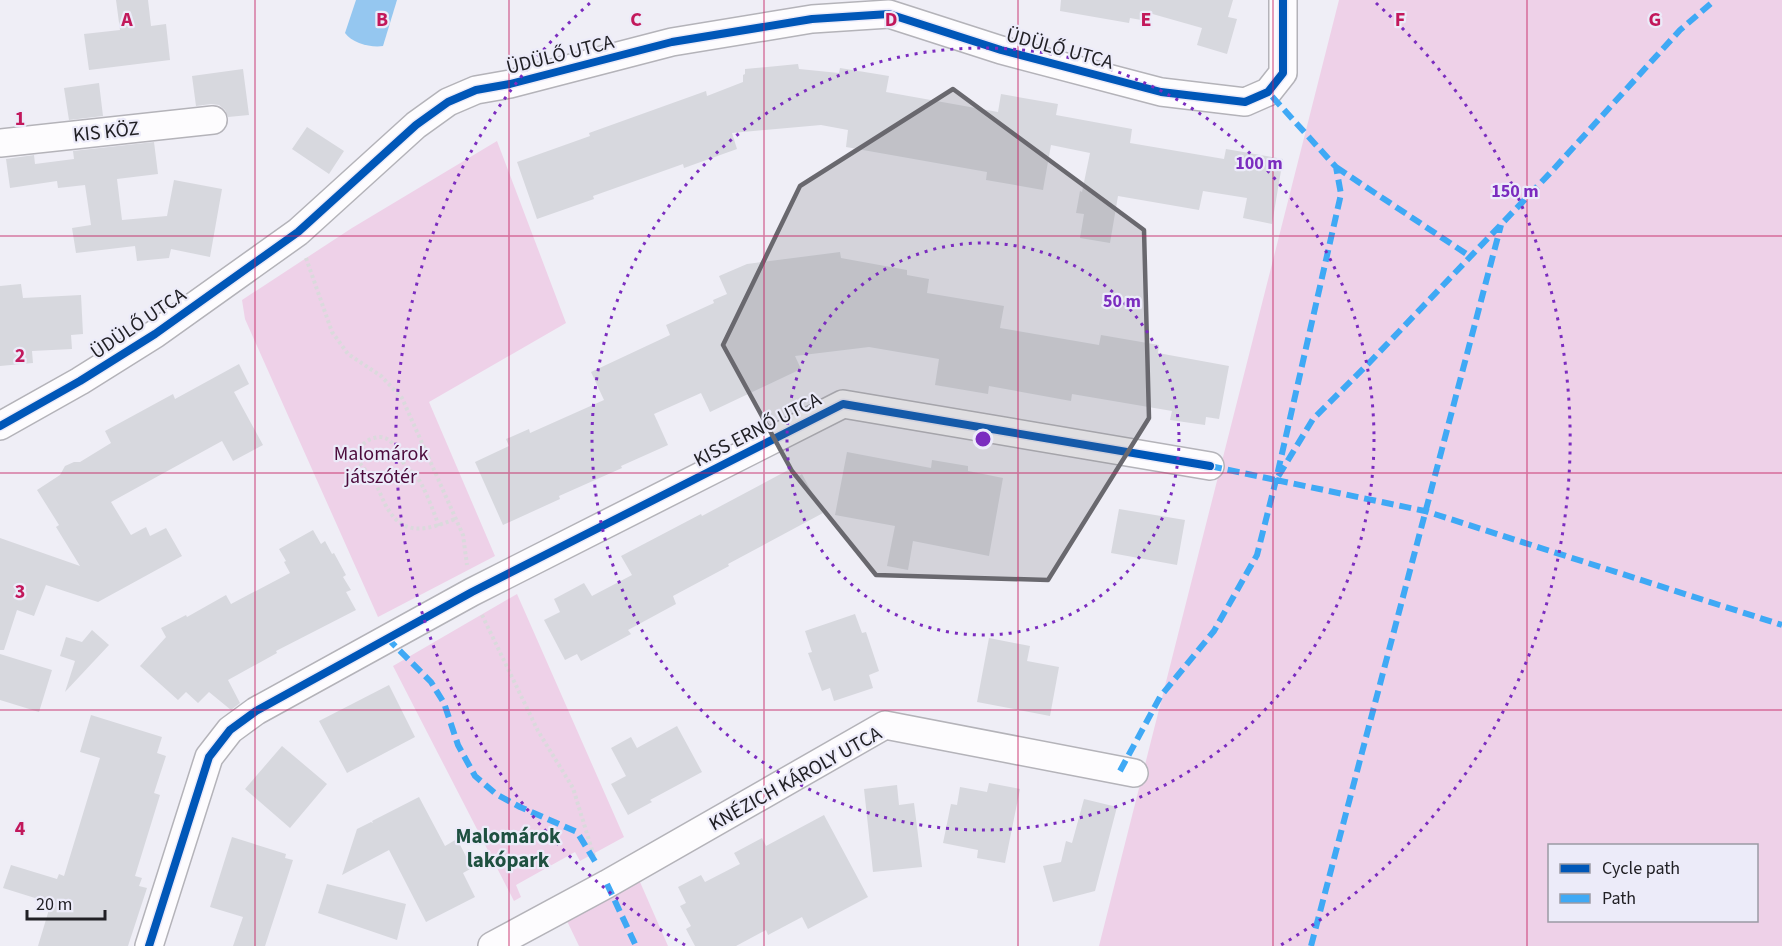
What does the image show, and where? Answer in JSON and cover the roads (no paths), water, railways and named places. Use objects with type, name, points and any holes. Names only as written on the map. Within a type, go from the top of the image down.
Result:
[{"type":"street","name":"ÜDÜLŐ UTCA","points":[[0,426],[80,381],[155,334],[298,232],[416,125],[448,102],[476,90],[510,84],[672,42],[812,19],[890,14],[1001,50],[1161,92],[1245,102],[1268,92],[1283,74],[1283,0]]},
{"type":"street","name":"KIS KÖZ","points":[[0,143],[213,120]]},
{"type":"street","name":"KISS ERNŐ UTCA","points":[[149,946],[209,757],[230,730],[256,711],[472,592],[843,404],[1210,466]]},
{"type":"street","name":"KNÉZICH KÁROLY UTCA","points":[[504,940],[607,884],[885,725],[1134,773]]},
{"type":"water","points":[[356,0],[397,0],[383,46],[362,44],[352,40],[345,33]]},
{"type":"district","name":"Malomárok lakópark","points":[[508,848]]},
{"type":"park label","name":"Malomárok játszótér","points":[[381,464]]}]
